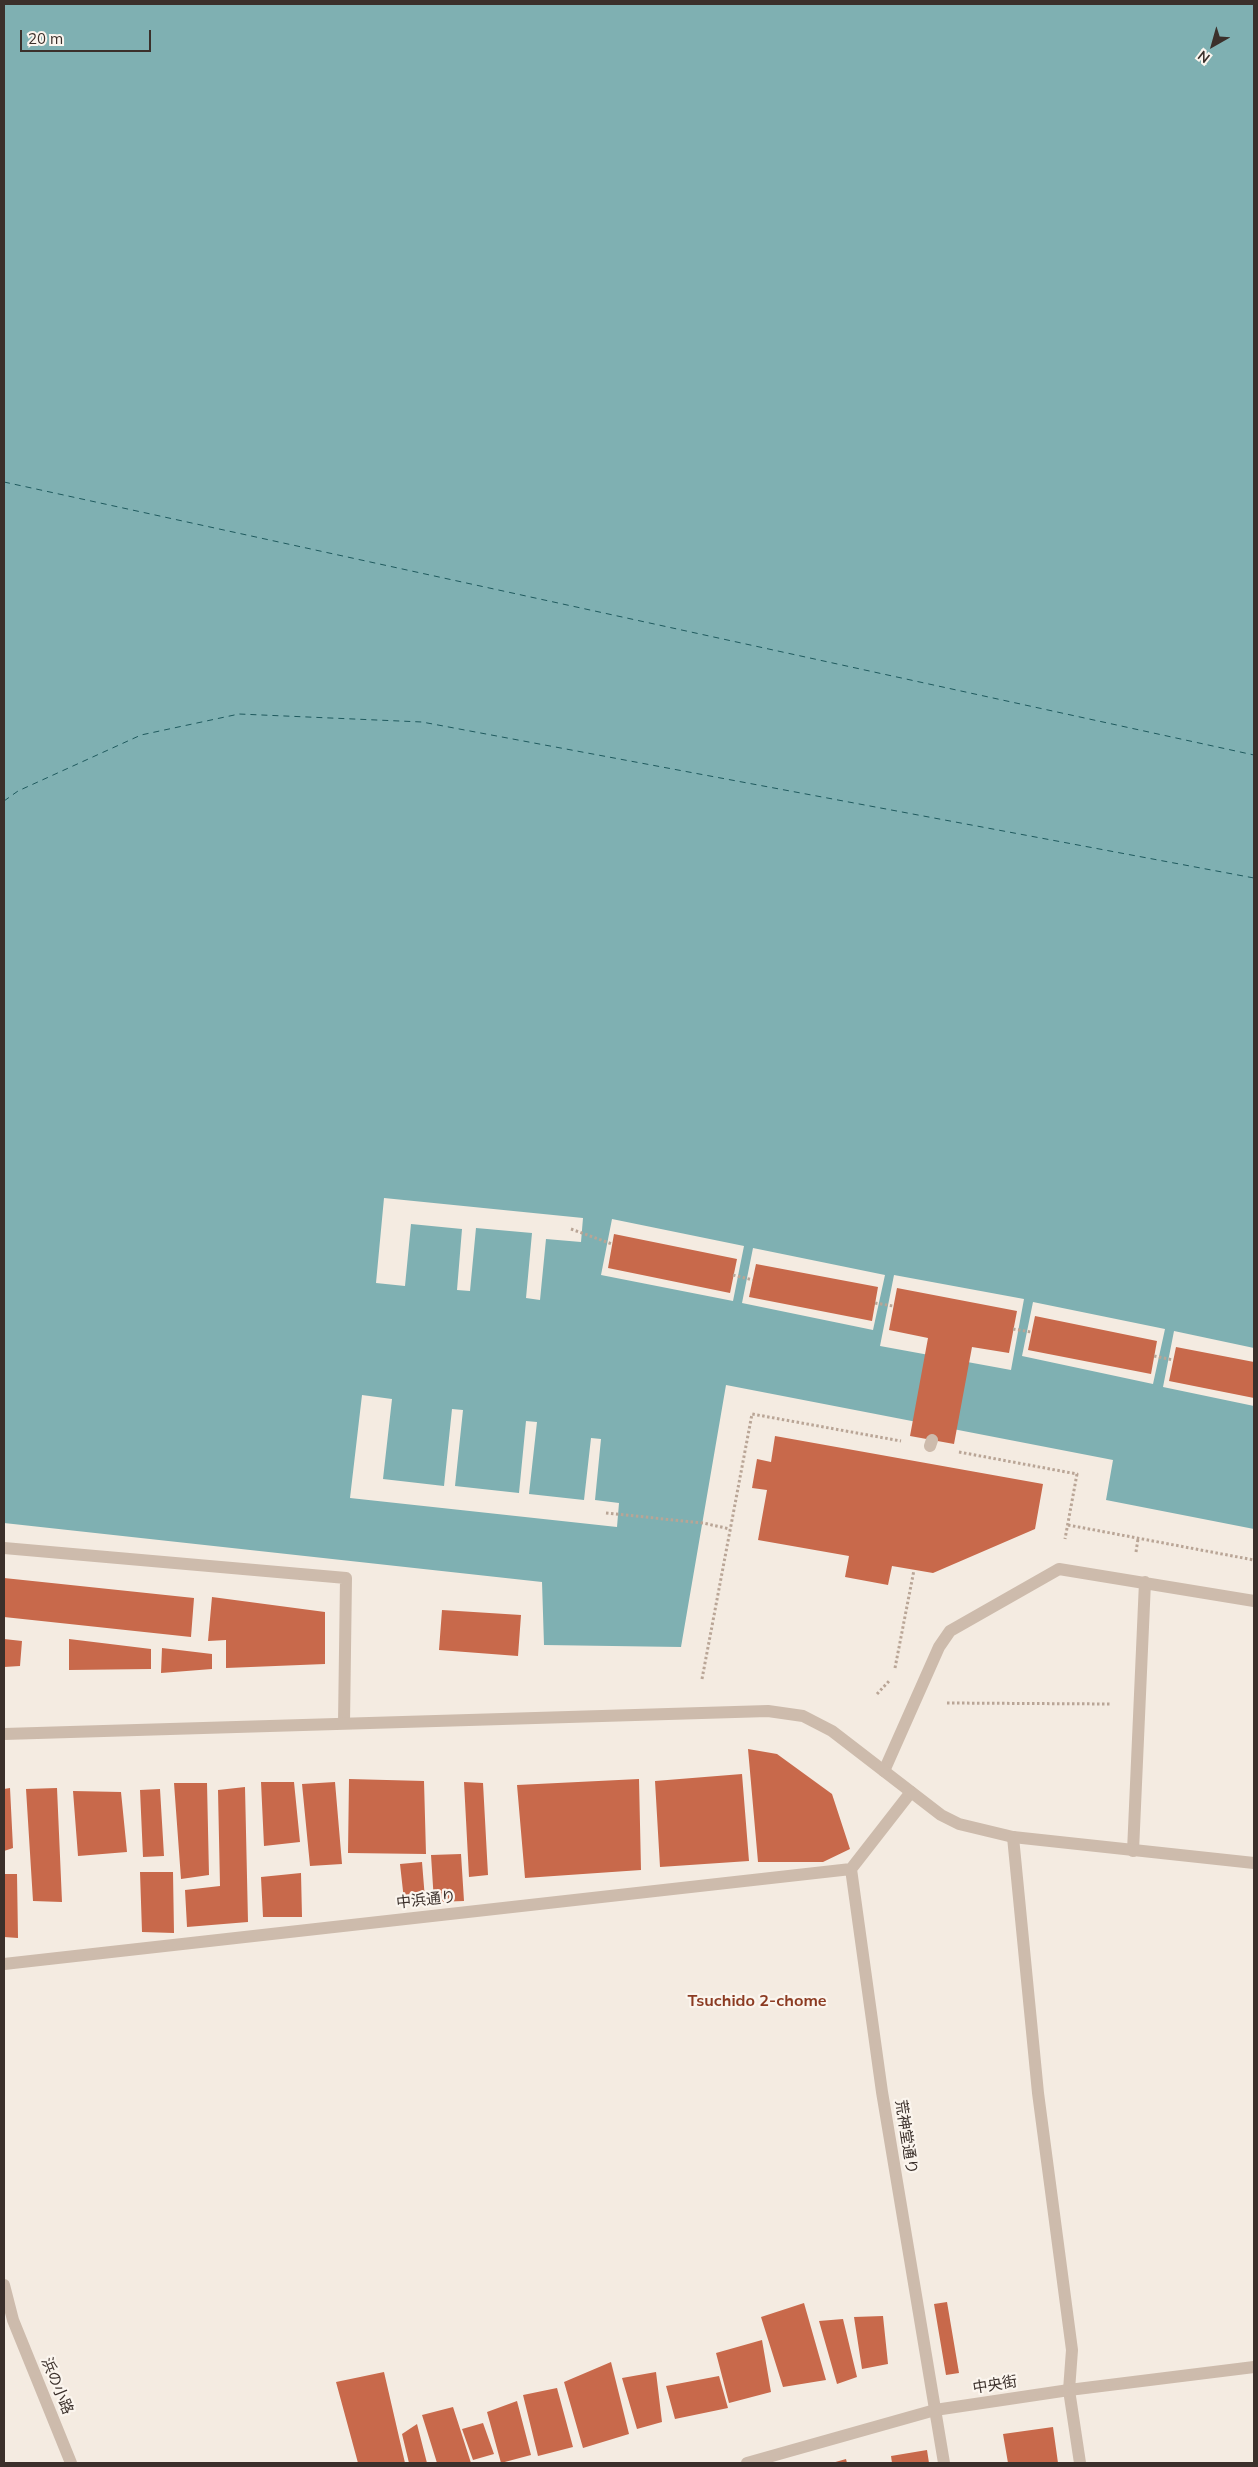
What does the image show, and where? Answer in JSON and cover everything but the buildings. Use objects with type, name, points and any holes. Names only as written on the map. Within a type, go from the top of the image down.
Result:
[{"type":"street","points":[[4,1548],[346,1578],[344,1723]]},
{"type":"street","points":[[884,1771],[939,1647],[950,1631],[1059,1569],[1254,1601]]},
{"type":"street","points":[[1133,1850],[1145,1582]]},
{"type":"street","points":[[4,1734],[768,1711],[803,1716],[832,1731],[941,1815],[959,1824],[1013,1837],[1254,1863]]},
{"type":"street","points":[[851,1869],[911,1792]]},
{"type":"street","points":[[1013,1837],[1038,2093],[1072,2350],[1069,2390],[1080,2463]]},
{"type":"street","name":"中浜通り","points":[[4,1964],[851,1869]]},
{"type":"street","name":"荒神堂通り","points":[[851,1869],[882,2092],[944,2463]]},
{"type":"street","name":"浜の小路","points":[[4,2285],[8,2321],[71,2463]]},
{"type":"street","name":"中央街","points":[[747,2463],[935,2410],[1069,2390],[1254,2367]]},
{"type":"path","points":[[571,1229],[612,1244]]},
{"type":"path","points":[[733,1275],[752,1280]]},
{"type":"path","points":[[876,1303],[893,1306]]},
{"type":"path","points":[[1013,1328],[1031,1332]]},
{"type":"path","points":[[1154,1356],[1173,1360]]},
{"type":"path","points":[[702,1679],[752,1414],[931,1443],[1077,1474],[1059,1569]]},
{"type":"path","points":[[606,1513],[703,1523],[730,1529]]},
{"type":"path","points":[[1068,1525],[1254,1560]]},
{"type":"path","points":[[877,1694],[894,1676],[914,1570]]},
{"type":"path","points":[[914,1703],[1140,1704]]},
{"type":"water","points":[[4,4],[1254,4],[1254,1529],[1106,1500],[1113,1460],[726,1385],[681,1647],[544,1645],[542,1582],[4,1523]]},
{"type":"pier","points":[[384,1198],[583,1218],[581,1242],[546,1239],[540,1300],[526,1298],[532,1233],[476,1228],[470,1291],[457,1290],[462,1229],[411,1224],[405,1286],[376,1283]]},
{"type":"pier","points":[[612,1219],[744,1246],[733,1301],[601,1275]]},
{"type":"pier","points":[[753,1248],[885,1275],[873,1330],[742,1303]]},
{"type":"pier","points":[[894,1275],[1024,1299],[1011,1370],[880,1346]]},
{"type":"pier","points":[[1033,1302],[1165,1329],[1153,1384],[1022,1356]]},
{"type":"pier","points":[[1174,1331],[1254,1348],[1254,1406],[1163,1387]]},
{"type":"pier","points":[[362,1395],[392,1399],[383,1479],[444,1486],[452,1409],[463,1410],[455,1486],[519,1493],[526,1421],[537,1422],[529,1494],[584,1500],[591,1438],[601,1439],[595,1500],[619,1503],[617,1527],[350,1498]]},
{"type":"ferry route","points":[[4,482],[1254,755]]},
{"type":"ferry route","points":[[4,801],[18,791],[141,735],[239,714],[422,722],[1254,878]]},
{"type":"district","name":"Tsuchido 2-chome","points":[[757,2001]]}]
